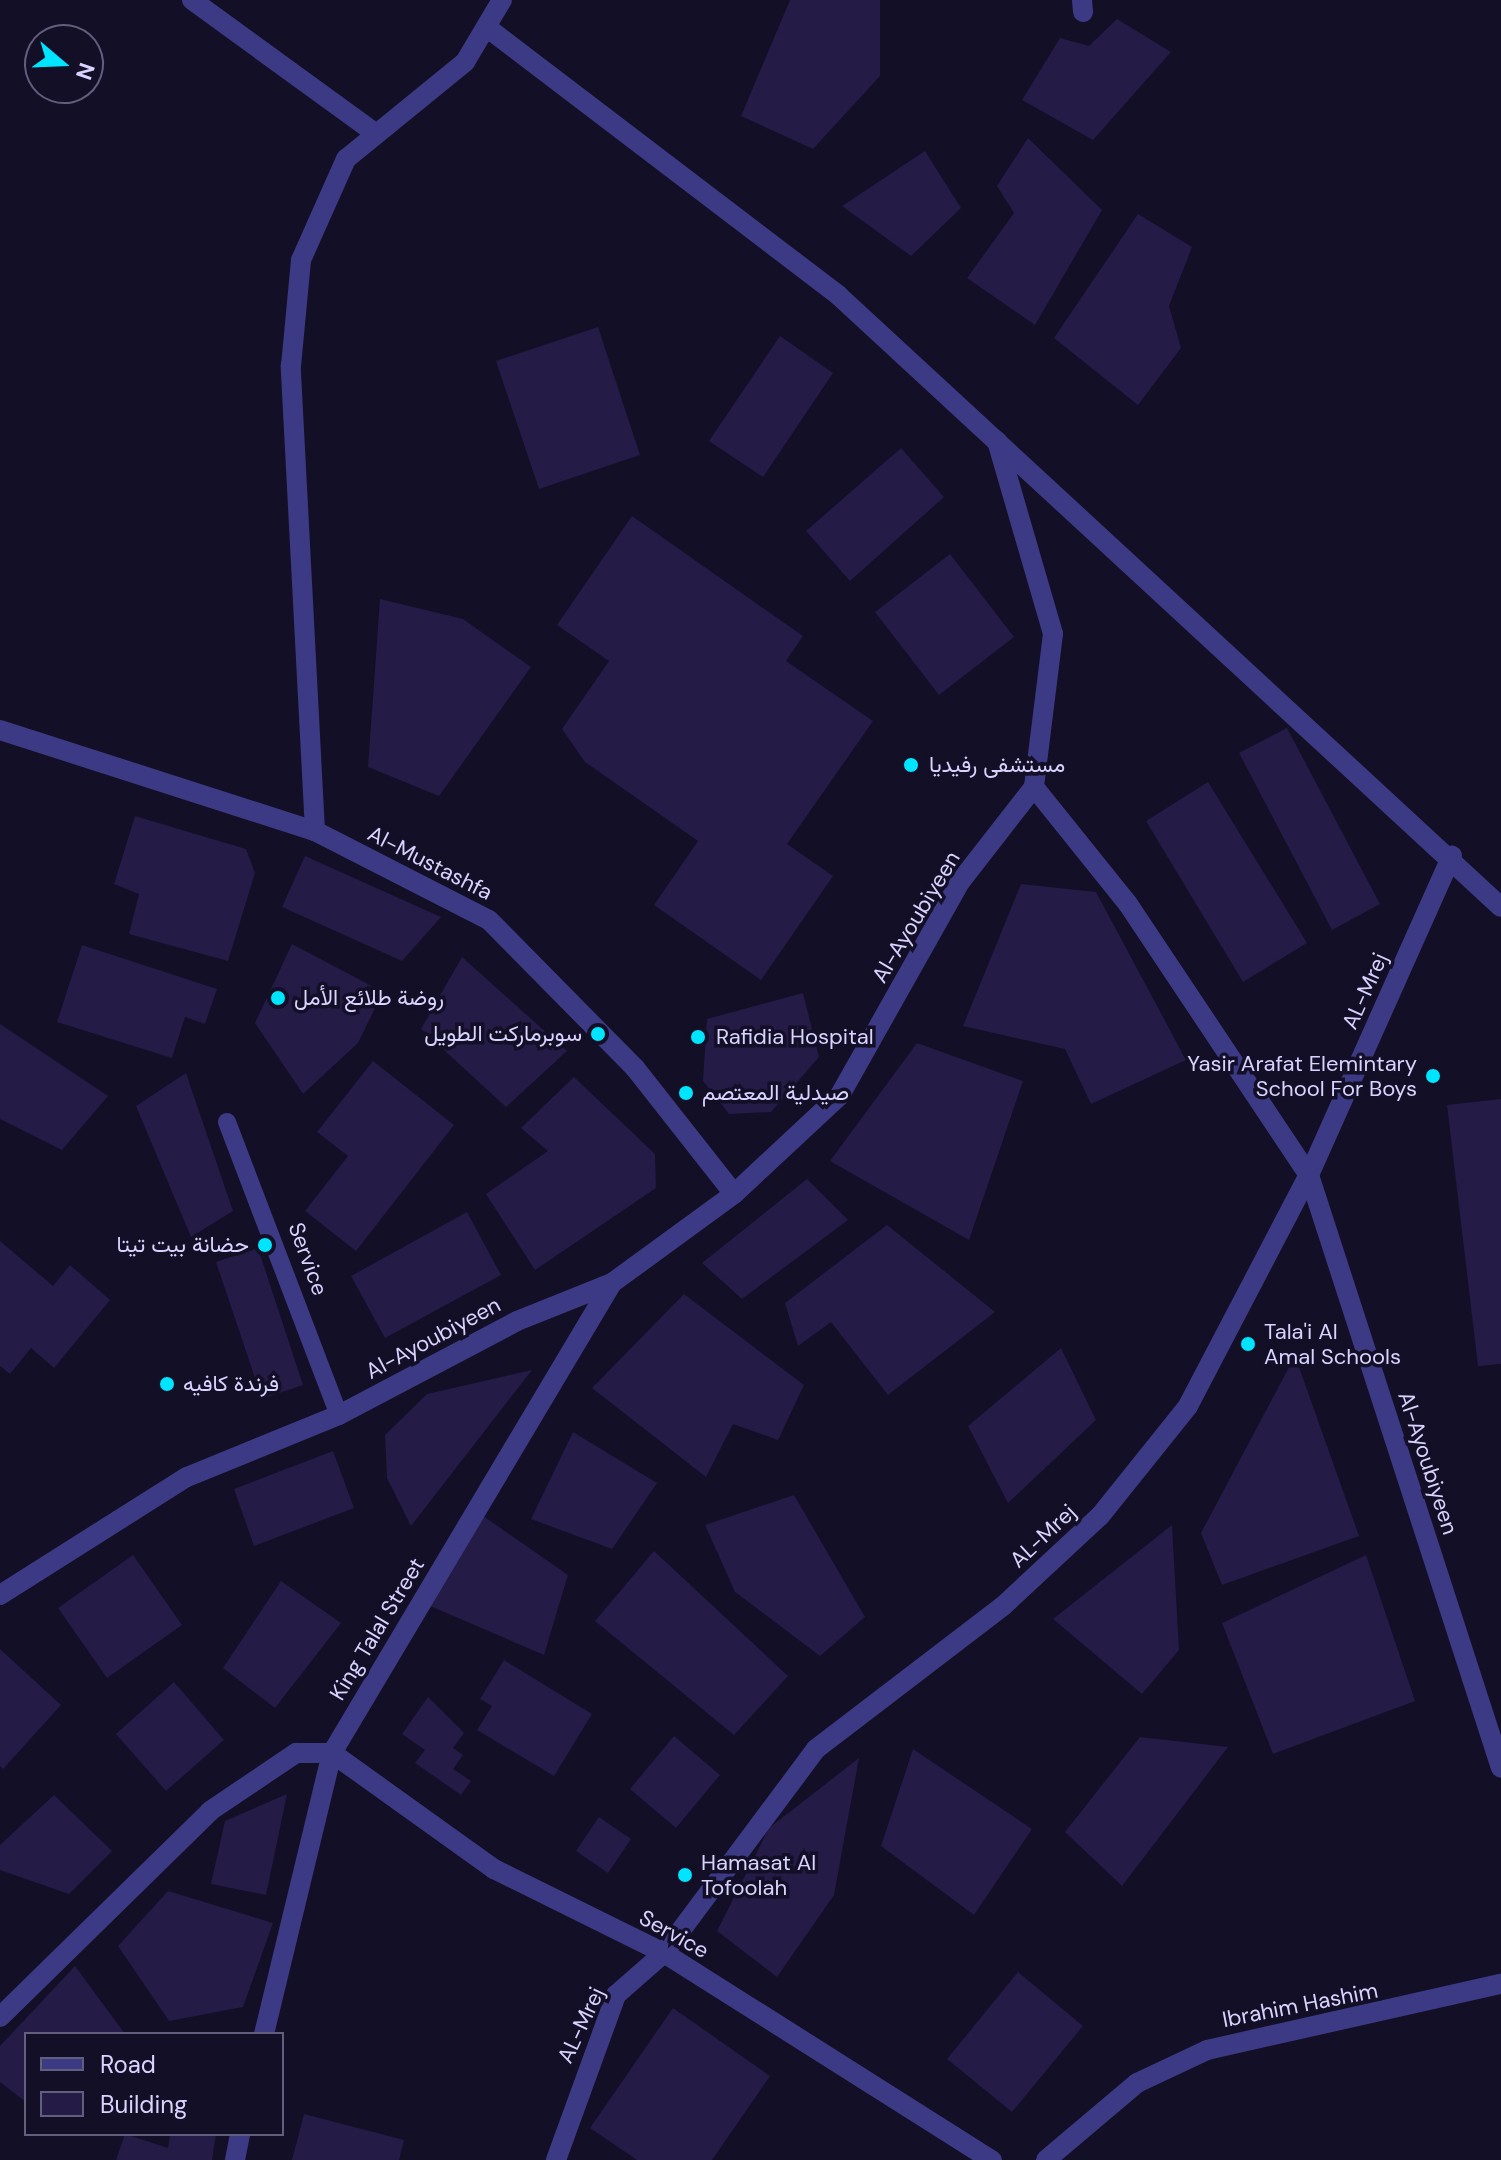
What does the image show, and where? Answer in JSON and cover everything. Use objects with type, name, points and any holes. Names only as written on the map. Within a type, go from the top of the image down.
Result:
[{"type":"street","points":[[192,0],[374,132]]},
{"type":"street","points":[[315,831],[291,334],[313,225],[346,159],[374,132],[445,82],[489,29],[502,0]]},
{"type":"street","points":[[489,29],[838,295],[1452,855],[1501,907]]},
{"type":"street","points":[[997,441],[1053,634],[1034,787]]},
{"type":"street","name":"Al-Mustashfa","points":[[0,730],[315,831],[489,920],[635,1068],[734,1194]]},
{"type":"street","name":"Al-Ayoubiyeen","points":[[0,1595],[187,1477],[339,1415],[517,1321],[612,1283],[734,1194],[840,1095],[960,882],[1034,787],[1128,904],[1309,1175],[1501,1768]]},
{"type":"street","name":"AL-Mrej","points":[[556,2160],[616,1995],[664,1953],[816,1749],[1003,1606],[1100,1516],[1188,1406],[1309,1175],[1452,855]]},
{"type":"street","name":"King Talal Street","points":[[264,2032],[332,1753],[612,1283]]},
{"type":"street","points":[[0,2017],[210,1811],[296,1753],[332,1753]]},
{"type":"street","name":"Service","points":[[332,1753],[494,1869],[664,1953],[992,2160]]},
{"type":"street","name":"Ibrahim Hashim","points":[[1046,2160],[1137,2083],[1207,2050],[1501,1984]]},
{"type":"street","points":[[235,2160],[240,2136]]},
{"type":"lane","name":"Service","points":[[227,1122],[339,1415]]},
{"type":"building","points":[[790,0],[880,0],[880,76],[813,149],[741,116]]},
{"type":"building","points":[[1117,19],[1171,52],[1093,140],[1022,100],[1060,38],[1089,46]]},
{"type":"building","points":[[1028,138],[1102,210],[1035,325],[967,278],[1014,213],[997,186]]},
{"type":"building","points":[[925,151],[961,208],[911,256],[842,206]]},
{"type":"building","points":[[1138,214],[1192,247],[1169,306],[1181,348],[1138,405],[1054,338]]},
{"type":"building","points":[[598,327],[640,455],[539,489],[496,361]]},
{"type":"building","points":[[780,336],[833,373],[763,477],[709,441]]},
{"type":"building","points":[[901,448],[944,497],[850,581],[806,531]]},
{"type":"building","points":[[632,516],[803,636],[786,661],[873,721],[787,844],[833,876],[761,980],[654,905],[698,841],[585,762],[562,729],[609,661],[557,625]]},
{"type":"building","points":[[950,554],[1014,637],[939,695],[875,612]]},
{"type":"building","points":[[380,599],[463,619],[531,667],[439,796],[368,767]]},
{"type":"building","points":[[1287,728],[1380,904],[1332,930],[1239,753]]},
{"type":"building","points":[[1208,782],[1307,943],[1243,982],[1146,821]]},
{"type":"building","points":[[135,816],[246,849],[255,873],[228,961],[129,934],[139,894],[114,884]]},
{"type":"building","points":[[305,856],[441,917],[402,961],[282,907]]},
{"type":"building","points":[[1021,884],[1096,892],[1186,1060],[1091,1104],[1065,1049],[963,1026]]},
{"type":"building","points":[[292,944],[383,992],[358,1043],[303,1094],[255,1023]]},
{"type":"building","points":[[82,945],[217,989],[205,1024],[185,1017],[172,1058],[57,1022]]},
{"type":"building","points":[[462,957],[567,1051],[506,1107],[421,1029]]},
{"type":"building","points":[[803,993],[819,1057],[771,1112],[729,1114],[703,1081],[707,1019]]},
{"type":"building","points":[[0,1024],[108,1096],[62,1150],[0,1119]]},
{"type":"building","points":[[917,1043],[1023,1081],[969,1240],[830,1161]]},
{"type":"building","points":[[373,1061],[454,1125],[356,1251],[305,1211],[348,1156],[317,1132]]},
{"type":"building","points":[[186,1073],[233,1211],[191,1237],[136,1106]]},
{"type":"building","points":[[574,1077],[655,1154],[656,1188],[535,1270],[486,1194],[548,1151],[521,1128]]},
{"type":"building","points":[[1501,1099],[1501,1364],[1478,1366],[1447,1105]]},
{"type":"building","points":[[807,1179],[848,1220],[742,1299],[702,1263]]},
{"type":"building","points":[[467,1212],[501,1275],[385,1338],[351,1276]]},
{"type":"building","points":[[887,1225],[995,1312],[888,1395],[831,1322],[798,1346],[785,1303]]},
{"type":"building","points":[[0,1241],[53,1286],[70,1265],[110,1300],[54,1368],[31,1348],[10,1374],[0,1366]]},
{"type":"building","points":[[258,1248],[303,1385],[262,1399],[216,1262]]},
{"type":"building","points":[[684,1294],[804,1385],[778,1440],[733,1424],[706,1477],[592,1388]]},
{"type":"building","points":[[1061,1348],[1096,1420],[1008,1503],[968,1426]]},
{"type":"building","points":[[1295,1356],[1359,1536],[1222,1585],[1201,1533]]},
{"type":"building","points":[[532,1370],[411,1526],[387,1478],[385,1435],[427,1394]]},
{"type":"building","points":[[573,1432],[657,1483],[612,1549],[531,1519]]},
{"type":"building","points":[[333,1451],[354,1508],[254,1546],[234,1489]]},
{"type":"building","points":[[794,1495],[865,1617],[820,1656],[735,1592],[705,1525]]},
{"type":"building","points":[[476,1511],[568,1575],[544,1655],[421,1602]]},
{"type":"building","points":[[1172,1525],[1179,1650],[1142,1694],[1053,1619]]},
{"type":"building","points":[[654,1551],[788,1676],[734,1735],[595,1621]]},
{"type":"building","points":[[133,1555],[182,1625],[107,1678],[58,1608]]},
{"type":"building","points":[[1366,1555],[1415,1701],[1273,1754],[1222,1623]]},
{"type":"building","points":[[281,1581],[341,1623],[275,1708],[223,1668]]},
{"type":"building","points":[[0,1649],[61,1705],[3,1769],[0,1766]]},
{"type":"building","points":[[504,1660],[592,1714],[554,1776],[477,1730],[492,1706],[480,1699]]},
{"type":"building","points":[[174,1682],[224,1740],[166,1791],[116,1734]]},
{"type":"building","points":[[428,1697],[464,1733],[453,1748],[463,1755],[453,1769],[471,1781],[461,1795],[415,1763],[425,1750],[402,1734]]},
{"type":"building","points":[[674,1736],[720,1775],[676,1828],[630,1789]]},
{"type":"building","points":[[1140,1737],[1228,1747],[1122,1886],[1065,1832]]},
{"type":"building","points":[[913,1749],[1032,1829],[974,1915],[881,1846]]},
{"type":"building","points":[[859,1758],[834,1895],[777,1977],[717,1931],[769,1828]]},
{"type":"building","points":[[287,1794],[266,1895],[211,1884],[225,1821]]},
{"type":"building","points":[[54,1795],[112,1851],[69,1894],[0,1870],[0,1845]]},
{"type":"building","points":[[599,1817],[631,1839],[608,1873],[576,1851]]},
{"type":"building","points":[[168,1891],[273,1923],[243,2007],[169,2021],[118,1946]]},
{"type":"building","points":[[75,1966],[124,2032],[24,2032],[24,2100],[0,2082],[0,2046]]},
{"type":"building","points":[[1018,1972],[1083,2026],[1012,2112],[947,2059]]},
{"type":"building","points":[[673,2008],[770,2076],[712,2160],[637,2160],[590,2128]]},
{"type":"building","points":[[304,2114],[404,2140],[399,2160],[292,2160]]},
{"type":"building","points":[[124,2136],[168,2148],[170,2136],[216,2136],[212,2160],[116,2160]]},
{"type":"place","name":"مستشفى رفيديا","points":[[911,765]]},
{"type":"place","name":"روضة طلائع الأمل","points":[[278,998]]},
{"type":"place","name":"سوبرماركت الطويل","points":[[598,1034]]},
{"type":"place","name":"Rafidia Hospital","points":[[698,1037]]},
{"type":"place","name":"Yasir Arafat Elemintary School For Boys","points":[[1433,1076]]},
{"type":"place","name":"صيدلية المعتصم","points":[[686,1093]]},
{"type":"place","name":"حضانة بيت تيتا","points":[[265,1245]]},
{"type":"place","name":"Tala'i Al Amal Schools","points":[[1248,1344]]},
{"type":"place","name":"فرندة كافيه","points":[[167,1384]]},
{"type":"place","name":"Hamasat Al Tofoolah","points":[[685,1875]]}]
